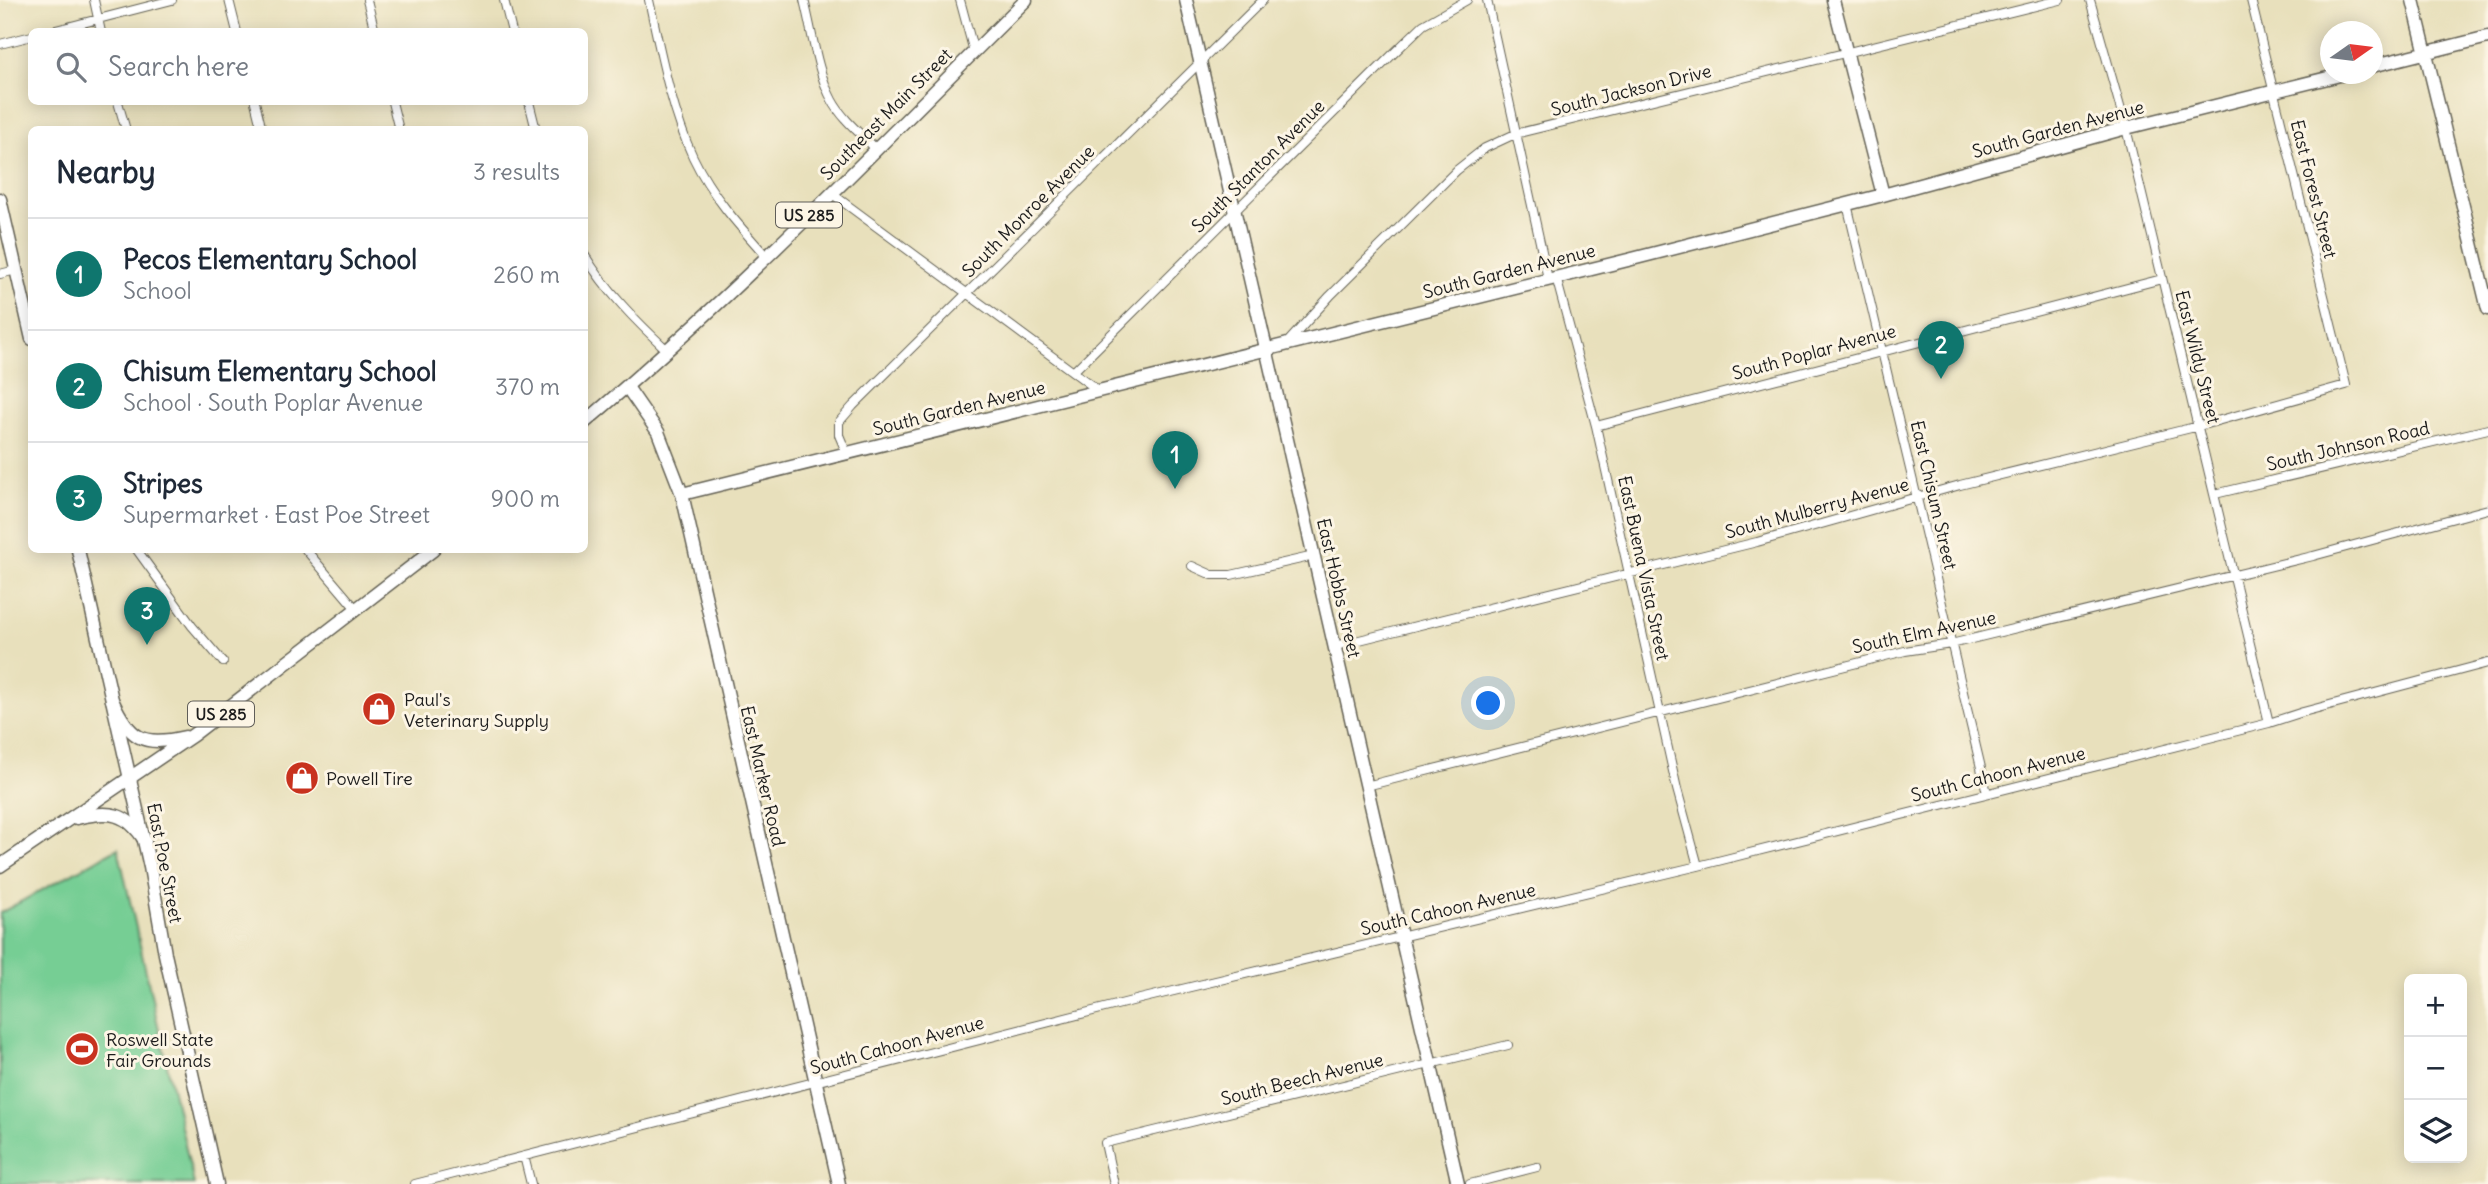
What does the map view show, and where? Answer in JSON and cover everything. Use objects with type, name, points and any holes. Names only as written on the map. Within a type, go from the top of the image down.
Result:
[{"type":"street","points":[[93,0],[100,28]]},
{"type":"street","points":[[62,28],[172,0]]},
{"type":"street","points":[[229,0],[236,28]]},
{"type":"street","points":[[367,0],[373,28]]},
{"type":"street","points":[[504,0],[511,28]]},
{"type":"street","points":[[649,0],[675,105],[692,156],[715,196],[767,257]]},
{"type":"street","points":[[804,0],[820,66],[832,100],[852,126],[876,149]]},
{"type":"street","points":[[960,0],[974,52]]},
{"type":"street","name":"Southeast Main Street","points":[[588,420],[767,257],[1026,0]]},
{"type":"street","name":"East Hobbs Street","points":[[1186,0],[1458,1184]]},
{"type":"street","name":"South Monroe Avenue","points":[[847,454],[839,435],[839,422],[1263,0]]},
{"type":"street","name":"South Stanton Avenue","points":[[1076,369],[1423,25],[1467,0]]},
{"type":"street","name":"East Buena Vista Street","points":[[1487,0],[1515,135],[1552,278],[1596,426],[1679,800],[1698,866]]},
{"type":"street","points":[[1833,0],[1883,195]]},
{"type":"street","name":"South Jackson Drive","points":[[1285,346],[1330,296],[1457,170],[1486,148],[1515,135],[2060,0]]},
{"type":"street","name":"East Wildy Street","points":[[2090,0],[2126,128],[2269,723]]},
{"type":"street","name":"East Forest Street","points":[[2251,0],[2346,385]]},
{"type":"street","points":[[2413,0],[2488,309]]},
{"type":"street","points":[[0,44],[28,37]]},
{"type":"street","points":[[2383,63],[2488,37]]},
{"type":"street","name":"South Garden Avenue","points":[[682,494],[1883,195],[2126,128],[2320,80]]},
{"type":"street","points":[[119,105],[125,126]]},
{"type":"street","points":[[256,105],[261,126]]},
{"type":"street","points":[[393,105],[399,126]]},
{"type":"street","points":[[530,105],[535,126]]},
{"type":"street","points":[[831,193],[967,294],[1076,369],[1098,391]]},
{"type":"street","points":[[0,199],[28,322]]},
{"type":"street","name":"East Chisum Street","points":[[1847,204],[1987,793]]},
{"type":"street","points":[[588,260],[610,292],[667,350]]},
{"type":"street","points":[[0,274],[16,271]]},
{"type":"street","name":"South Poplar Avenue","points":[[1596,426],[2162,279]]},
{"type":"street","name":"South Mulberry Avenue","points":[[1335,646],[1629,574],[2199,426],[2346,385]]},
{"type":"street","name":"East Marker Road","points":[[627,387],[658,432],[682,494],[839,1184]]},
{"type":"street","name":"South Johnson Road","points":[[2215,494],[2488,429]]},
{"type":"street","name":"South Elm Avenue","points":[[1366,786],[1905,651],[1951,643],[2233,575],[2488,509]]},
{"type":"street","name":"East Poe Street","points":[[79,553],[145,841],[165,954],[217,1184]]},
{"type":"street","points":[[139,553],[192,626],[223,662]]},
{"type":"street","points":[[309,553],[357,610]]},
{"type":"street","name":"US 285","points":[[0,866],[192,735],[429,553]]},
{"type":"street","points":[[1192,566],[1212,575],[1231,575],[1314,556]]},
{"type":"street","name":"South Cahoon Avenue","points":[[415,1184],[1109,1007],[1698,866],[2269,723],[2488,663]]},
{"type":"street","points":[[112,699],[125,726],[143,740],[167,741],[192,735]]},
{"type":"street","points":[[70,819],[101,813],[118,815],[134,825],[145,841]]},
{"type":"street","name":"South Beech Avenue","points":[[1114,1184],[1105,1143],[1508,1045]]},
{"type":"street","points":[[524,1156],[531,1184]]},
{"type":"street","points":[[1469,1184],[1537,1167]]},
{"type":"green space","name":"Roswell State Fair Grounds","points":[[118,848],[194,1184],[0,1184],[0,913]]},
{"type":"place","name":"Chisum Elementary School","points":[[1941,379]]},
{"type":"place","name":"Pecos Elementary School","points":[[1175,489]]},
{"type":"place","name":"Stripes","points":[[147,645]]},
{"type":"place","name":"Paul's Veterinary Supply","points":[[379,709]]},
{"type":"place","name":"Powell Tire","points":[[302,778]]},
{"type":"place","name":"Roswell State Fair Grounds","points":[[82,1049]]}]
